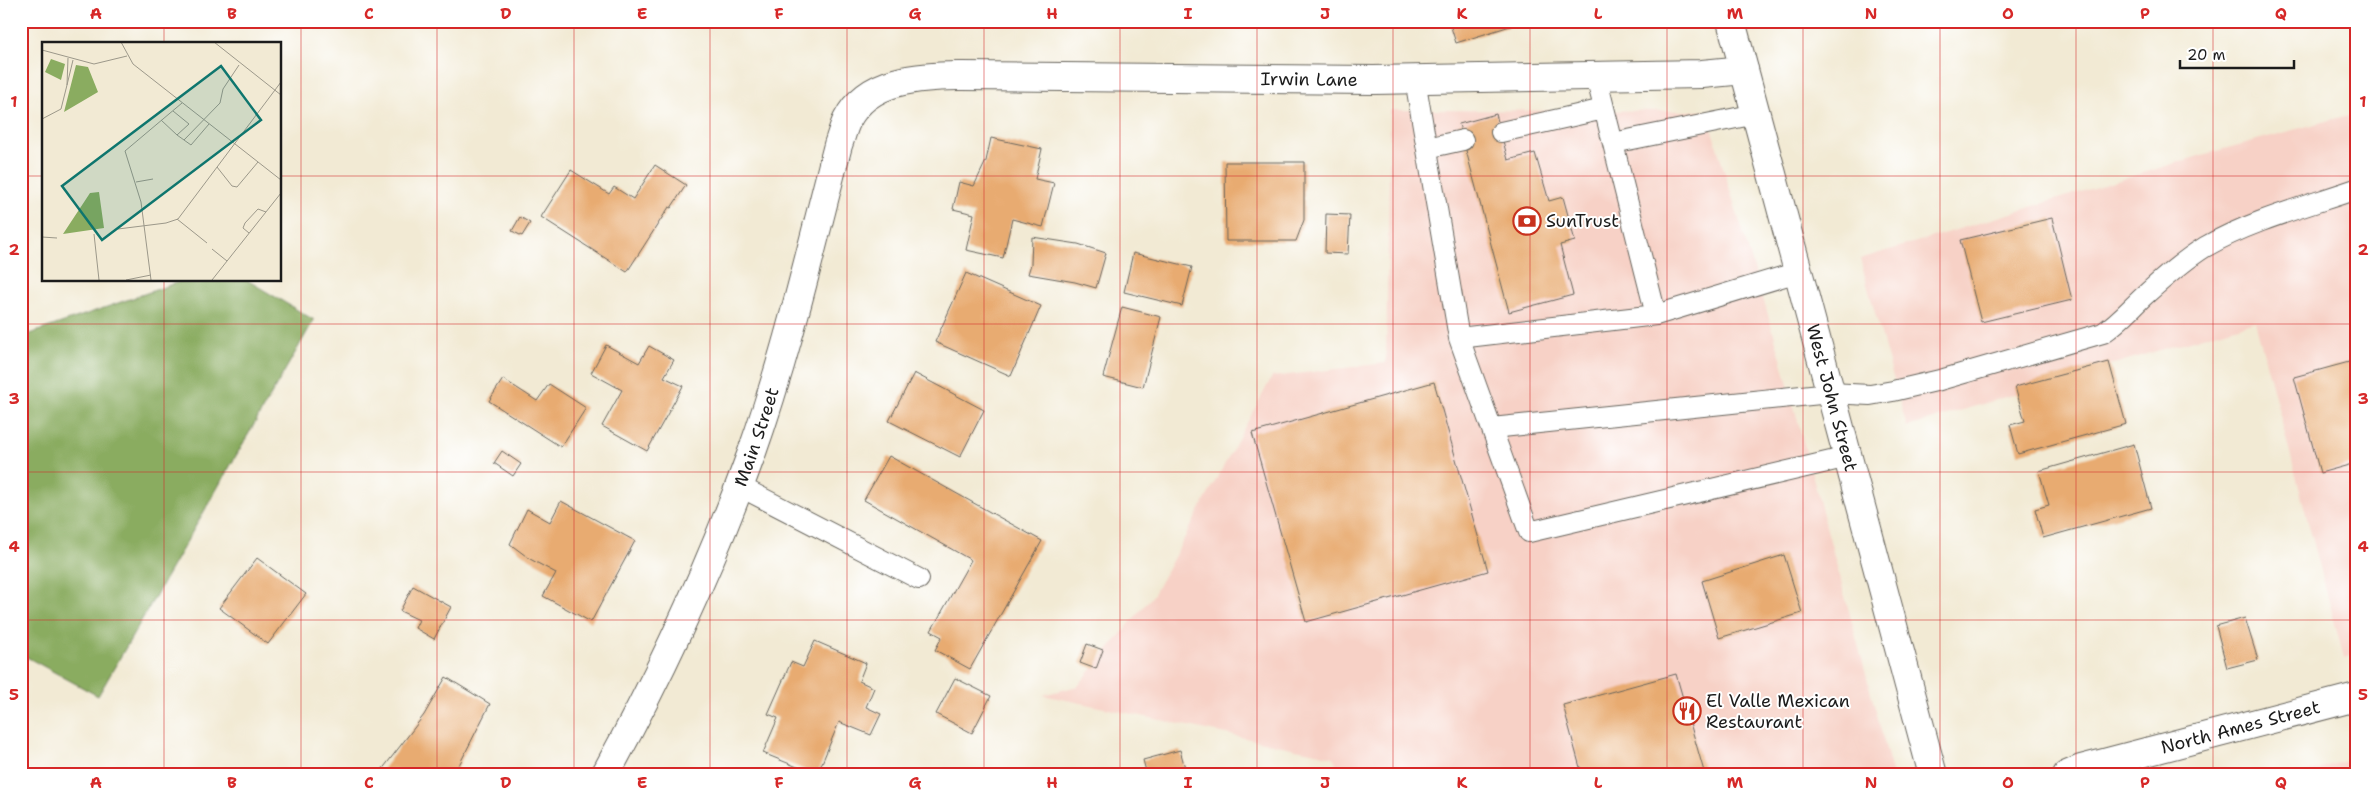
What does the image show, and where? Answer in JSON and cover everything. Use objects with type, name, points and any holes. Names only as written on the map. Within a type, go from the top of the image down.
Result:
[{"type":"street","name":"West John Street","points":[[1731,21],[1933,775]]},
{"type":"street","name":"Irwin Lane","points":[[876,90],[895,82],[921,77],[962,76],[1415,79],[1702,74],[1744,70]]},
{"type":"street","name":"Main Street","points":[[605,775],[644,702],[727,520],[791,327],[838,145],[847,120],[854,110],[876,90]]},
{"type":"street","name":"North Ames Street","points":[[2067,775],[2081,769],[2356,697]]},
{"type":"lane","points":[[1596,76],[1656,316]]},
{"type":"lane","points":[[1415,79],[1459,338],[1529,532],[1848,457]]},
{"type":"lane","points":[[1501,132],[1604,110]]},
{"type":"lane","points":[[1613,143],[1756,114]]},
{"type":"lane","points":[[1427,148],[1463,140]]},
{"type":"lane","points":[[1492,428],[1830,393],[1870,395],[1940,380],[2103,333],[2120,321],[2144,295],[2205,247],[2237,231],[2356,189]]},
{"type":"lane","points":[[1459,338],[1656,316],[1798,272]]},
{"type":"lane","points":[[739,486],[919,579]]},
{"type":"shaded area","points":[[1390,110],[1706,111],[1779,351],[1893,775],[1339,775],[1334,757],[1043,695],[1078,686],[1154,594],[1272,377],[1386,363]]},
{"type":"shaded area","points":[[2356,113],[2356,654],[2344,658],[2255,321],[1907,427],[1860,259],[2209,153]]},
{"type":"shaded area","points":[[2356,758],[2356,775],[2295,775]]},
{"type":"green space","points":[[181,281],[249,281],[314,320],[98,696],[21,654],[21,337]]},
{"type":"building","points":[[1449,21],[1523,21],[1523,22],[1456,43]]},
{"type":"building","name":"SunTrust","points":[[1496,114],[1508,160],[1535,153],[1549,201],[1563,197],[1575,241],[1560,245],[1573,295],[1509,312],[1459,124]]},
{"type":"building","points":[[991,138],[1042,149],[1035,179],[1054,183],[1043,227],[1012,219],[1003,258],[966,250],[974,214],[953,209],[959,182],[974,186],[986,161]]},
{"type":"building","points":[[1225,162],[1304,162],[1304,220],[1296,241],[1226,241]]},
{"type":"building","points":[[655,165],[686,185],[671,208],[669,207],[627,272],[541,217],[571,170],[609,194],[614,187],[633,199]]},
{"type":"building","points":[[1326,214],[1350,215],[1348,254],[1325,253]]},
{"type":"building","points":[[520,217],[530,223],[522,236],[512,231]]},
{"type":"building","points":[[2052,218],[2072,300],[1981,322],[1960,240]]},
{"type":"building","points":[[1032,237],[1078,244],[1106,253],[1096,288],[1075,282],[1028,274],[1031,264]]},
{"type":"building","points":[[1133,253],[1192,267],[1182,306],[1124,292]]},
{"type":"building","points":[[966,273],[1041,306],[1011,376],[935,342]]},
{"type":"building","points":[[1122,307],[1161,317],[1143,387],[1103,377]]},
{"type":"building","points":[[606,345],[639,363],[649,346],[674,360],[664,377],[683,386],[647,451],[602,426],[622,390],[591,373]]},
{"type":"building","points":[[2109,362],[2126,424],[2018,454],[2010,425],[2025,421],[2015,387]]},
{"type":"building","points":[[2349,362],[2356,386],[2356,463],[2320,473],[2294,377]]},
{"type":"building","points":[[914,373],[984,410],[960,457],[889,421]]},
{"type":"building","points":[[503,379],[537,401],[549,384],[586,408],[561,447],[489,401]]},
{"type":"building","points":[[1434,382],[1488,571],[1306,622],[1252,433]]},
{"type":"building","points":[[2134,444],[2151,508],[2043,538],[2035,509],[2049,505],[2039,471]]},
{"type":"building","points":[[502,451],[521,464],[513,476],[494,463]]},
{"type":"building","points":[[889,456],[1042,541],[970,669],[935,650],[942,637],[931,631],[971,560],[864,500]]},
{"type":"building","points":[[561,501],[635,541],[591,622],[543,596],[556,573],[530,559],[510,544],[527,509],[550,522]]},
{"type":"building","points":[[1784,555],[1802,613],[1719,638],[1702,581]]},
{"type":"building","points":[[257,558],[306,594],[268,644],[219,608]]},
{"type":"building","points":[[413,586],[451,607],[434,639],[415,628],[419,620],[400,611]]},
{"type":"building","points":[[2245,618],[2258,660],[2227,668],[2216,626]]},
{"type":"building","points":[[815,641],[866,663],[859,681],[874,688],[866,707],[881,714],[871,735],[839,722],[817,775],[763,753],[778,718],[768,714],[791,662],[803,667]]},
{"type":"building","points":[[1087,644],[1103,650],[1096,669],[1080,663]]},
{"type":"building","points":[[1676,674],[1705,775],[1582,775],[1563,705]]},
{"type":"building","points":[[446,677],[490,704],[454,775],[378,775],[424,715]]},
{"type":"building","points":[[955,678],[991,696],[972,733],[936,714]]},
{"type":"building","points":[[1180,750],[1187,775],[1147,775],[1143,760]]},
{"type":"place","name":"SunTrust","points":[[1527,221]]},
{"type":"place","name":"El Valle Mexican Restaurant","points":[[1687,711]]}]
